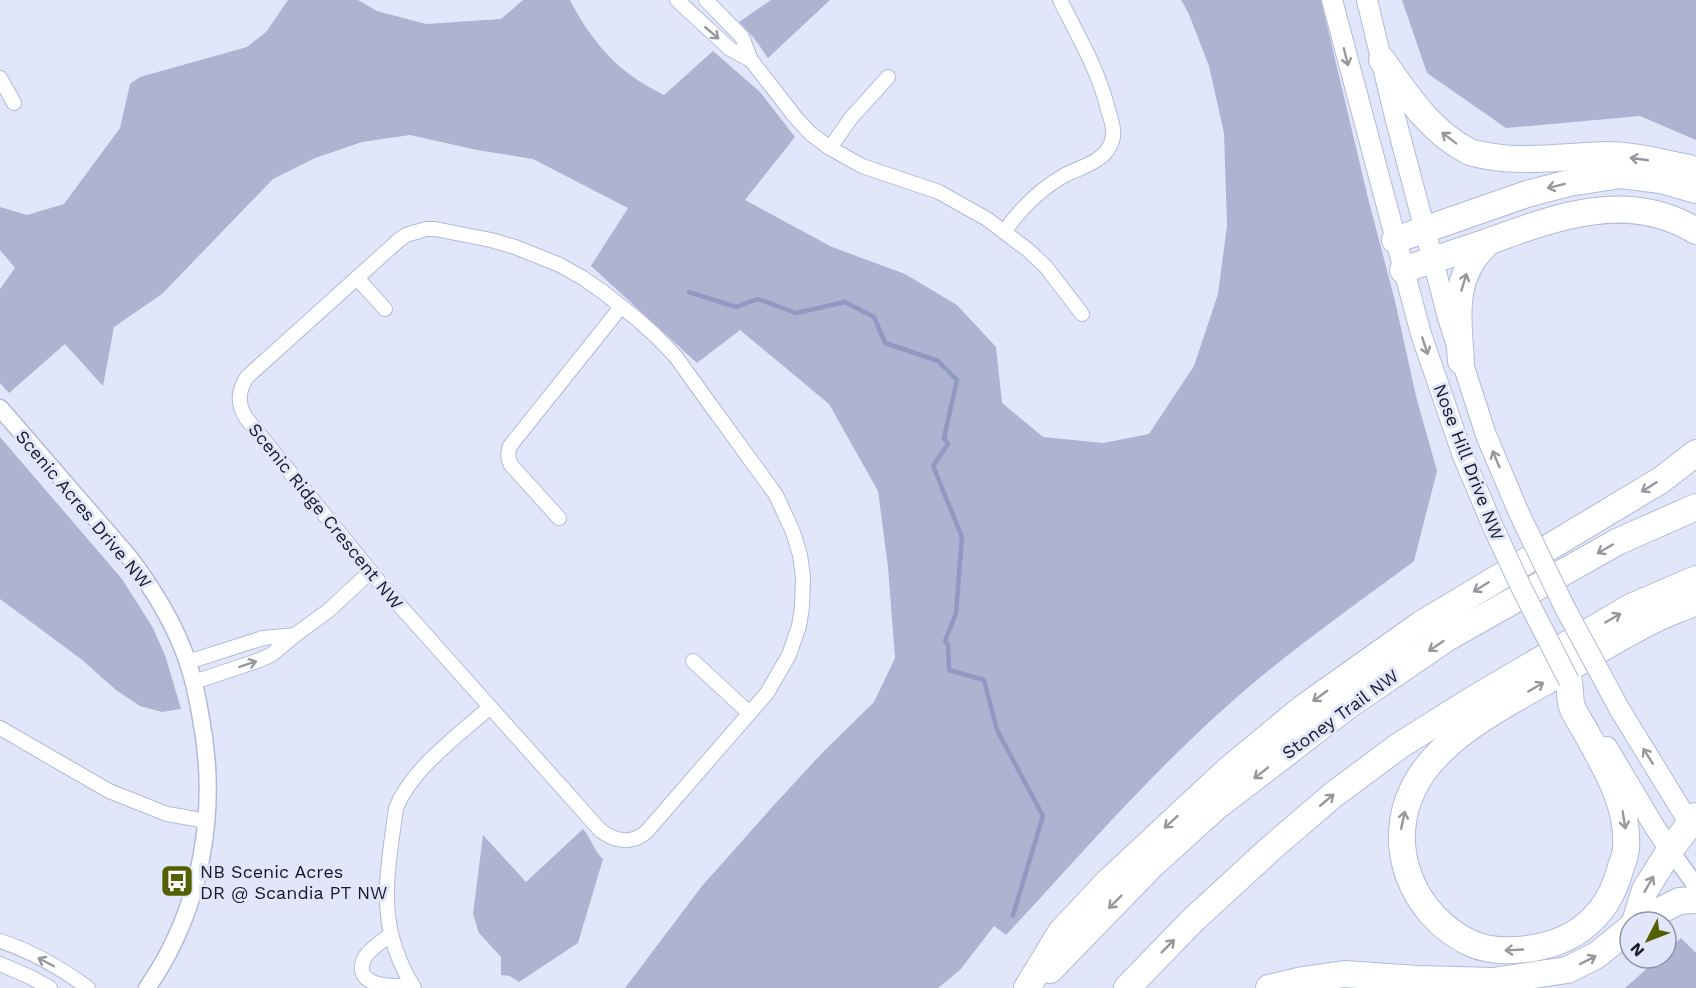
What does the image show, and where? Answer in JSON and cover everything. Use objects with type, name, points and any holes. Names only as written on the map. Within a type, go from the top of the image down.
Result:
[{"type":"highway","points":[[1382,60],[1418,109],[1434,126],[1472,153],[1499,158],[1537,159],[1610,155],[1659,162],[1696,171]]},
{"type":"highway","points":[[1395,240],[1527,194],[1569,183],[1621,175],[1661,180],[1696,190]]},
{"type":"highway","points":[[1403,270],[1533,225],[1601,209],[1636,210],[1661,214],[1682,222],[1696,231]]},
{"type":"highway","points":[[1461,361],[1459,321],[1463,279],[1471,263],[1489,241]]},
{"type":"highway","points":[[1027,988],[1061,932],[1108,882],[1228,770],[1303,708],[1420,625],[1491,580],[1604,516],[1661,480],[1696,453]]},
{"type":"highway","name":"Stoney Trail NW","points":[[1032,988],[1150,867],[1216,807],[1349,705],[1447,638],[1617,542],[1696,507]]},
{"type":"highway","points":[[1127,988],[1193,921],[1269,850],[1333,795],[1399,746],[1472,700],[1632,607],[1696,579]]},
{"type":"highway","points":[[1569,681],[1571,706],[1589,726],[1615,788],[1624,818],[1626,849],[1613,894],[1592,920],[1578,931],[1553,944],[1529,949],[1500,951],[1471,944],[1446,928],[1424,904],[1409,879],[1401,849],[1401,828],[1407,804],[1414,787],[1427,767],[1444,749],[1489,714],[1662,616],[1696,602]]},
{"type":"highway","points":[[1639,910],[1645,890],[1670,850],[1694,824]]},
{"type":"highway","points":[[1661,910],[1679,901],[1696,900]]},
{"type":"highway","points":[[1269,988],[1344,974],[1493,981],[1567,970],[1597,955],[1618,938]]},
{"type":"main road","name":"Nose Hill Drive NW","points":[[1332,0],[1403,270],[1438,385],[1463,456],[1494,529],[1569,681]]},
{"type":"main road","name":"Nose Hill Drive NW","points":[[1367,0],[1432,260],[1461,361],[1486,435],[1519,513],[1565,608],[1620,710],[1694,824]]},
{"type":"main road","points":[[1589,726],[1670,850]]},
{"type":"street","points":[[676,0],[730,49],[751,60]]},
{"type":"street","points":[[706,0],[742,37],[751,60],[811,134],[862,166],[939,192],[987,219],[1005,231],[1046,267],[1082,314]]},
{"type":"street","points":[[1005,231],[1035,195],[1063,176],[1098,160],[1107,151],[1113,138],[1106,98],[1060,0]]},
{"type":"street","points":[[830,148],[851,118],[888,77]]},
{"type":"street","points":[[0,78],[14,103]]},
{"type":"street","name":"Scenic Ridge Crescent NW","points":[[435,229],[491,240],[551,261],[603,291],[657,337],[676,357],[776,495],[793,532],[800,555],[803,577],[799,626],[789,655],[767,693],[644,834],[630,840],[621,840],[612,838],[600,830],[370,572],[241,409],[239,400],[242,385],[247,377],[357,278],[406,235],[416,231],[435,229]]},
{"type":"street","points":[[357,278],[385,309]]},
{"type":"street","points":[[559,518],[511,465],[507,455],[508,451],[621,307]]},
{"type":"street","name":"Scenic Acres Drive NW","points":[[0,408],[142,575],[172,625],[194,682],[204,733],[209,782],[207,821],[197,879],[188,909],[174,942],[147,988]]},
{"type":"street","points":[[194,682],[271,655],[328,611],[370,572]]},
{"type":"street","points":[[188,662],[263,638],[295,635]]},
{"type":"street","points":[[693,661],[749,713]]},
{"type":"street","points":[[391,934],[364,958],[363,974],[366,979],[377,986],[413,987],[397,954],[391,934],[386,895],[396,808],[401,797],[422,769],[490,707]]},
{"type":"street","points":[[0,728],[109,791],[167,814],[207,821]]},
{"type":"street","points":[[1670,850],[1696,886]]},
{"type":"street","points":[[0,941],[26,951],[62,970],[88,988]]},
{"type":"street","points":[[0,964],[50,988]]},
{"type":"shaded area","points":[[288,0],[358,0],[377,11],[426,24],[501,19],[523,0],[570,0],[589,32],[613,60],[636,79],[664,95],[713,51],[760,92],[795,137],[745,200],[832,247],[905,274],[957,305],[996,347],[1002,403],[1043,437],[1103,443],[1149,434],[1194,366],[1218,294],[1227,226],[1224,133],[1209,66],[1181,0],[1321,0],[1416,396],[1437,471],[1414,561],[1249,686],[1169,760],[1006,935],[994,926],[960,970],[938,988],[625,988],[702,886],[822,753],[874,702],[895,658],[888,567],[878,491],[829,404],[740,330],[697,363],[591,266],[628,208],[533,159],[477,150],[410,135],[362,142],[315,158],[273,179],[162,294],[114,327],[103,386],[65,344],[9,393],[0,383],[0,289],[15,268],[0,250],[0,207],[27,215],[64,204],[120,128],[130,84],[140,77],[247,47],[267,31]]},
{"type":"shaded area","points":[[771,0],[830,0],[768,58],[739,22]]},
{"type":"shaded area","points":[[1402,0],[1696,0],[1696,140],[1640,116],[1506,128],[1427,73]]},
{"type":"shaded area","points":[[0,437],[122,579],[153,628],[166,658],[181,709],[162,712],[140,706],[116,690],[81,659],[0,599]]},
{"type":"shaded area","points":[[583,829],[603,859],[578,943],[519,982],[510,976],[501,975],[501,957],[479,933],[473,914],[483,835],[526,882]]},
{"type":"shaded area","points":[[1681,938],[1696,953],[1696,988],[1625,988],[1645,970],[1678,970],[1678,941]]},
{"type":"waterway","points":[[689,292],[736,307],[758,299],[796,313],[845,302],[874,317],[885,343],[938,361],[957,380],[944,438],[948,444],[933,466],[962,537],[956,613],[945,641],[948,645],[949,670],[984,680],[997,730],[1043,816],[1013,915]]},
{"type":"place","name":"NB Scenic Acres DR @ Scandia PT NW","points":[[177,881]]}]
